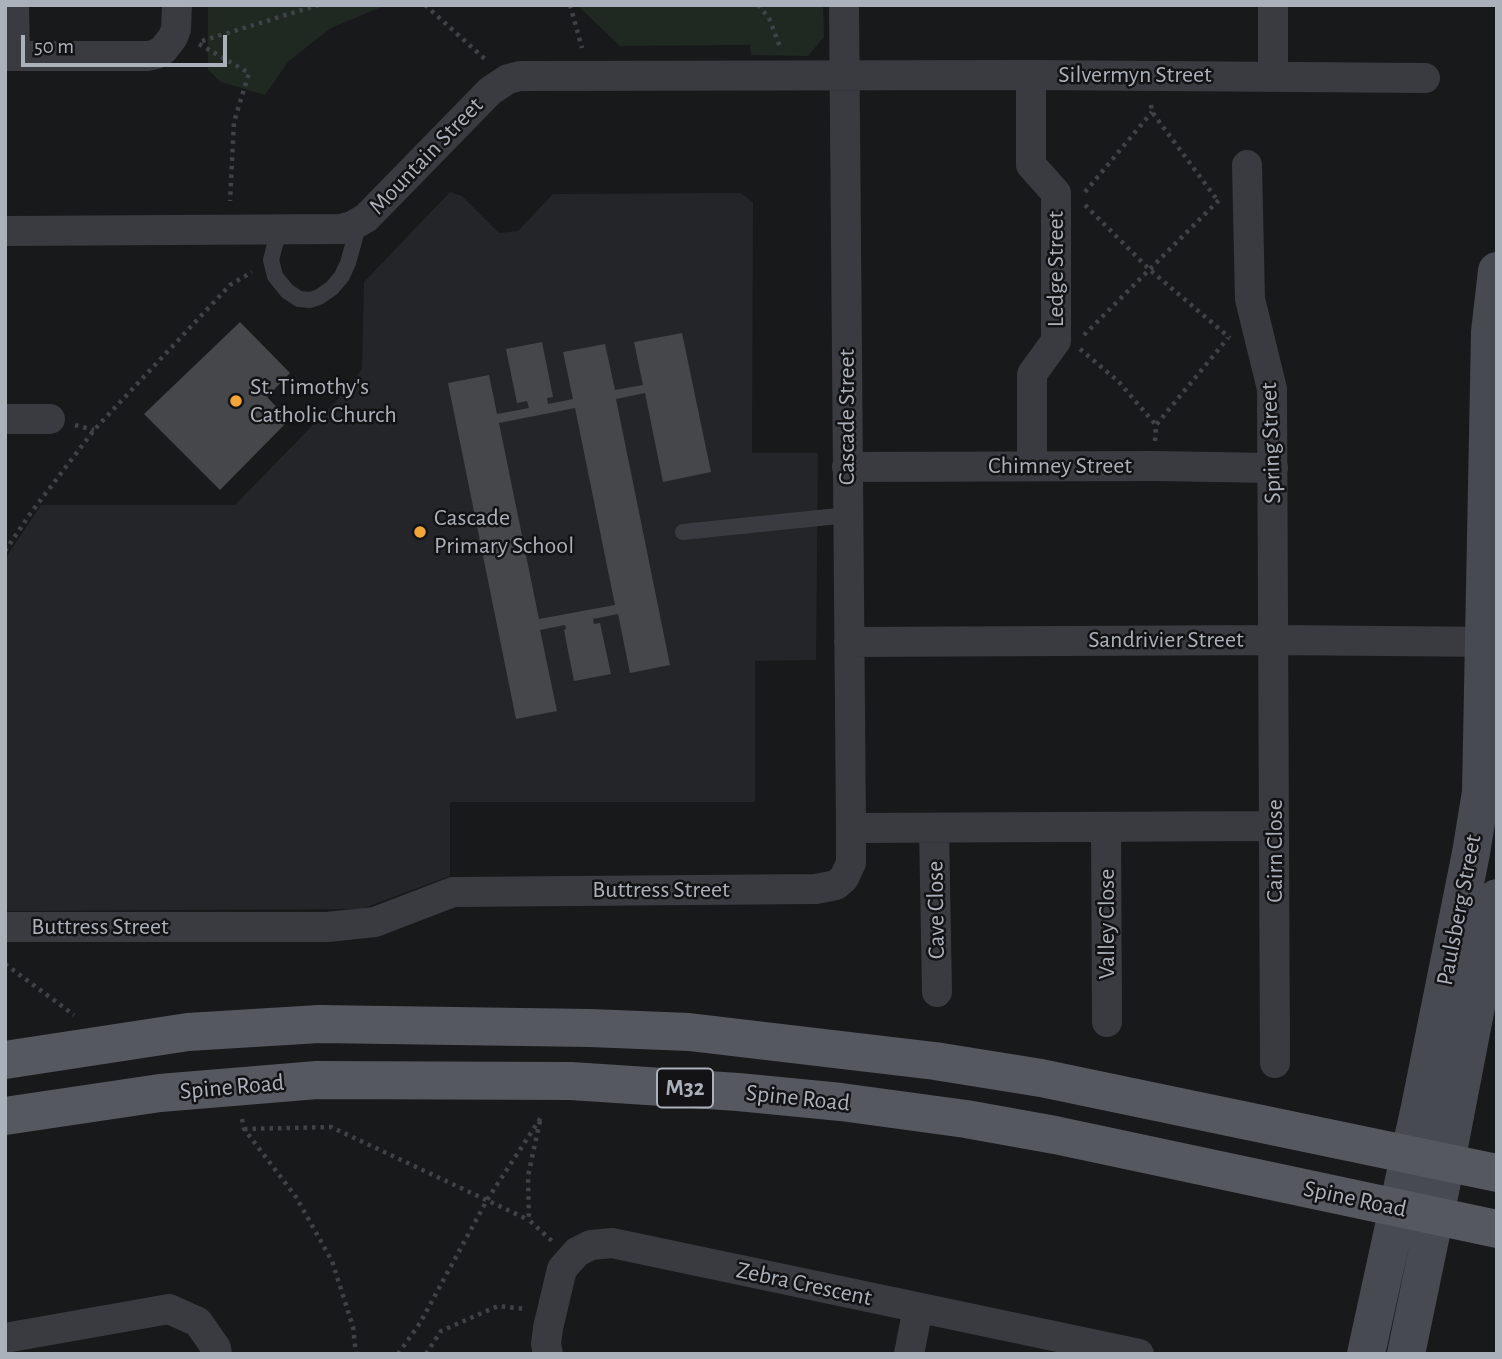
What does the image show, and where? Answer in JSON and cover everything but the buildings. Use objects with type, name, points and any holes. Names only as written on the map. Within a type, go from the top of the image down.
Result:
[{"type":"main road","name":"M32","points":[[5,1060],[188,1032],[319,1024],[689,1032],[909,1058],[1041,1078],[1497,1173]]},
{"type":"main road","name":"Spine Road","points":[[5,1116],[160,1093],[317,1080],[562,1081],[651,1085],[828,1101],[966,1119],[1069,1138],[1497,1229]]},
{"type":"street","points":[[14,5],[10,56],[156,54],[163,50],[173,37],[177,5]]},
{"type":"street","name":"Cascade Street","points":[[844,5],[851,828]]},
{"type":"street","points":[[1273,5],[1273,76]]},
{"type":"street","name":"Mountain Street","points":[[5,231],[341,229],[359,223],[490,91],[508,79],[533,75],[844,76]]},
{"type":"street","name":"Ledge Street","points":[[1031,75],[1031,165],[1056,193],[1056,341],[1032,374],[1032,466]]},
{"type":"street","name":"Silvermyn Street","points":[[844,76],[1425,78]]},
{"type":"street","name":"Spring Street","points":[[1247,165],[1250,299],[1272,389],[1274,640]]},
{"type":"street","name":"Paulsberg Street","points":[[1406,1354],[1435,1215],[1428,1158],[1477,823],[1483,761],[1490,641],[1490,332],[1497,271]]},
{"type":"street","points":[[5,419],[50,419]]},
{"type":"street","name":"Chimney Street","points":[[848,467],[1273,468]]},
{"type":"street","name":"Cairn Close","points":[[1274,640],[1275,1062]]},
{"type":"street","name":"Sandrivier Street","points":[[849,642],[1490,641]]},
{"type":"street","points":[[851,828],[1274,826]]},
{"type":"street","name":"Valley Close","points":[[1106,827],[1107,1022]]},
{"type":"street","name":"Buttress Street","points":[[5,926],[327,927],[375,922],[453,892],[827,888],[836,885],[849,871],[851,828]]},
{"type":"street","name":"Cave Close","points":[[934,828],[937,992]]},
{"type":"street","name":"Paulsberg Street","points":[[1366,1354],[1397,1208],[1428,1158],[1497,898]]},
{"type":"street","name":"Zebra Crescent","points":[[571,1257],[592,1245],[612,1243],[918,1308],[1079,1348],[1139,1354]]},
{"type":"street","points":[[548,1354],[546,1344],[552,1311],[562,1269],[571,1257]]},
{"type":"street","points":[[909,1354],[918,1308]]},
{"type":"street","points":[[5,1338],[169,1309],[198,1322],[216,1348],[217,1354]]},
{"type":"lane","points":[[279,229],[271,260],[275,276],[287,291],[299,299],[319,297],[332,288],[342,276],[359,223]]},
{"type":"lane","points":[[683,532],[848,515]]},
{"type":"path","points":[[228,230],[234,122],[249,73],[197,43],[318,5]]},
{"type":"path","points":[[425,5],[508,79]]},
{"type":"path","points":[[570,5],[588,75]]},
{"type":"path","points":[[758,5],[769,18],[791,76]]},
{"type":"path","points":[[1147,76],[1152,112],[1218,201]]},
{"type":"path","points":[[1152,112],[1079,198],[1149,269],[1228,338],[1260,339]]},
{"type":"path","points":[[1084,335],[1218,201],[1248,195]]},
{"type":"path","points":[[5,551],[94,430],[230,285],[271,260]]},
{"type":"path","points":[[1154,466],[1156,425],[1228,338]]},
{"type":"path","points":[[1074,345],[1118,381],[1156,425]]},
{"type":"path","points":[[5,964],[81,1021]]},
{"type":"path","points":[[398,1354],[420,1323],[487,1200],[542,1113],[528,1176],[529,1220]]},
{"type":"path","points":[[242,1119],[244,1129],[296,1198],[332,1261],[353,1327],[355,1354]]},
{"type":"path","points":[[244,1129],[331,1127],[529,1220],[571,1257]]},
{"type":"path","points":[[426,1354],[441,1331],[498,1306],[552,1311]]},
{"type":"shaded area","points":[[208,5],[386,5],[331,28],[288,62],[265,95],[221,82],[208,70]]},
{"type":"shaded area","points":[[577,5],[823,5],[824,37],[808,56],[751,55],[750,45],[620,46]]},
{"type":"shaded area","name":"Cascade Primary School","points":[[450,192],[462,196],[499,233],[518,231],[553,194],[740,193],[753,202],[752,453],[818,453],[816,660],[755,661],[755,802],[450,802],[450,876],[361,909],[5,911],[5,559],[41,505],[235,505],[345,392],[362,369],[364,282]]},
{"type":"place","name":"St. Timothy's Catholic Church","points":[[236,401]]},
{"type":"place","name":"Cascade Primary School","points":[[420,532]]}]
